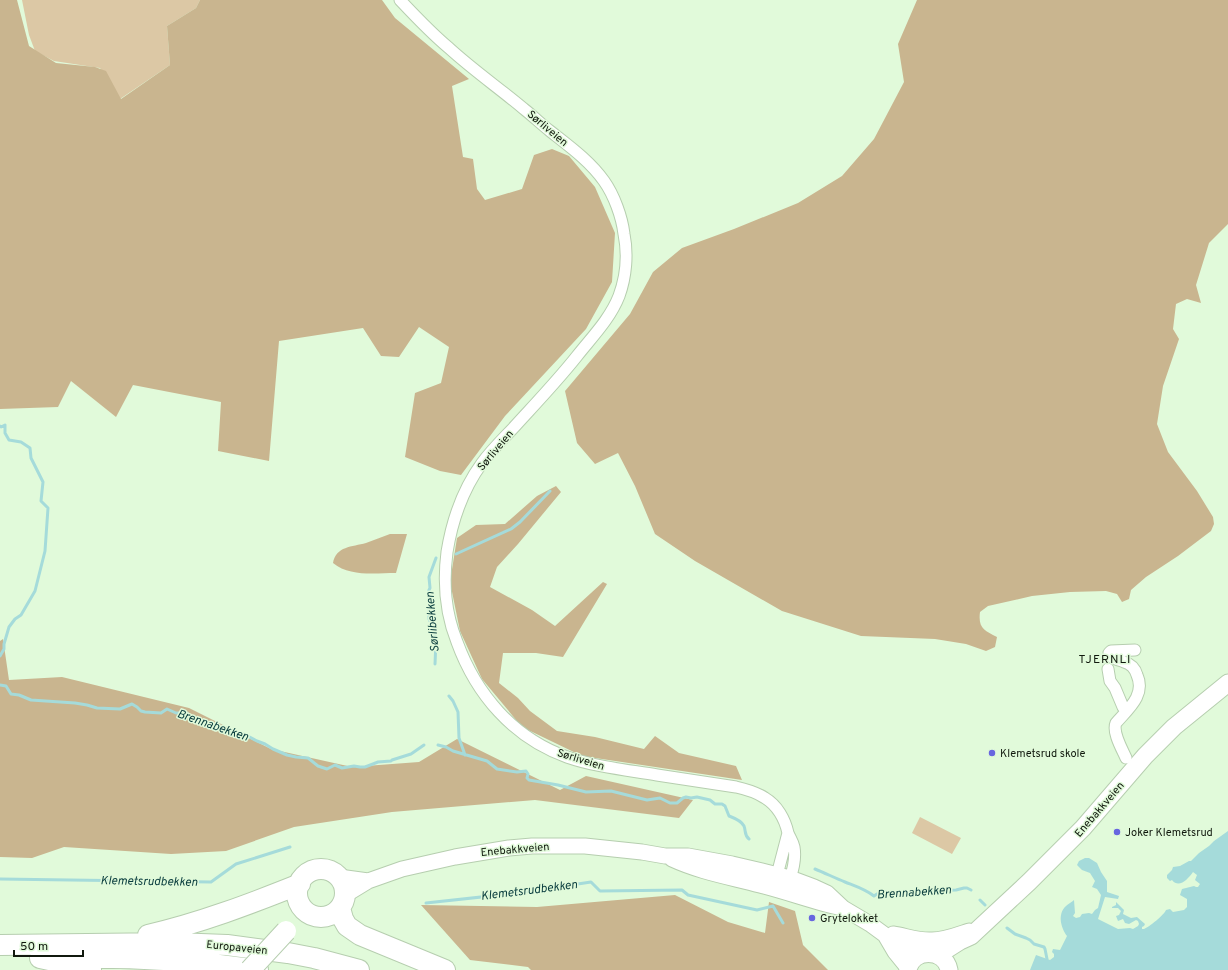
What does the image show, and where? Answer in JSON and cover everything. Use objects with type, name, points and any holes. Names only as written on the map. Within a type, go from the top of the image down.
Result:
[{"type":"highway","points":[[250,970],[287,930],[295,917],[300,893],[307,875],[317,870],[329,871],[341,894],[343,919],[348,926],[360,935],[445,970]]},
{"type":"highway","points":[[300,893],[305,910],[315,916]]},
{"type":"highway","points":[[0,958],[107,957],[188,925],[300,893]]},
{"type":"highway","points":[[287,930],[315,916],[327,916],[336,912],[341,894]]},
{"type":"highway","name":"Europaveien","points":[[107,957],[174,943],[227,945],[260,948],[314,958],[359,970]]},
{"type":"highway","points":[[0,945],[107,957]]},
{"type":"highway","name":"Europaveien","points":[[107,957],[205,962],[258,970]]},
{"type":"main road","name":"Enebakkveien","points":[[882,933],[908,969],[913,960],[920,954],[929,953],[945,964],[960,941],[975,932],[1029,882],[1078,833],[1145,756],[1174,727],[1228,683]]},
{"type":"main road","name":"Enebakkveien","points":[[341,894],[368,881],[402,869],[473,853],[517,847],[586,846],[665,856],[688,856],[750,867],[784,876],[827,893],[843,908],[882,933],[920,954]]},
{"type":"main road","name":"Enebakkveien","points":[[665,856],[700,870],[780,890],[824,904],[843,908]]},
{"type":"main road","points":[[882,933],[914,939],[931,940],[975,932]]},
{"type":"street","name":"Sørliveien","points":[[400,0],[425,27],[451,50],[584,158],[603,179],[611,193],[624,233],[626,256],[625,268],[619,296],[607,319],[568,368],[483,462],[467,488],[454,519],[449,541],[446,566],[446,602],[448,614],[463,659],[475,681],[490,703],[519,730],[534,741],[567,757],[618,769],[743,788],[765,798],[776,808],[784,820],[794,847],[792,867],[777,882],[780,890]]},
{"type":"street","points":[[1126,758],[1114,728],[1116,723],[1135,702],[1140,686],[1138,676],[1130,664],[1112,658],[1109,653],[1111,651],[1135,650]]},
{"type":"street","points":[[1108,669],[1110,681],[1126,711]]},
{"type":"shaded area","points":[[0,0],[17,0],[29,46],[56,63],[95,67],[106,71],[121,99],[170,65],[167,26],[196,8],[200,0],[382,0],[395,18],[469,79],[452,86],[463,157],[473,159],[477,189],[485,200],[522,189],[534,155],[552,149],[569,156],[595,187],[615,233],[612,282],[586,329],[505,416],[461,475],[440,471],[405,457],[415,393],[441,383],[449,347],[419,327],[399,357],[381,356],[363,328],[279,341],[269,461],[218,451],[221,402],[133,385],[116,417],[71,381],[58,407],[0,409]]},
{"type":"shaded area","points":[[22,0],[200,0],[196,8],[167,26],[170,65],[120,99],[100,68],[54,61],[35,51],[29,35]]},
{"type":"shaded area","points":[[917,0],[1228,0],[1228,224],[1209,243],[1196,285],[1201,303],[1187,299],[1176,304],[1173,329],[1179,339],[1163,386],[1157,424],[1168,452],[1197,491],[1213,517],[1214,524],[1211,531],[1178,556],[1146,577],[1131,590],[1129,599],[1122,602],[1117,594],[1106,591],[1070,592],[1032,596],[988,606],[980,612],[980,622],[985,630],[997,637],[995,647],[986,651],[966,644],[935,639],[861,636],[782,611],[695,561],[655,534],[635,486],[618,453],[595,464],[577,443],[565,391],[630,314],[653,272],[682,248],[798,203],[842,176],[874,139],[904,82],[898,44]]},
{"type":"shaded area","points":[[556,486],[561,492],[497,567],[490,587],[532,610],[555,626],[603,582],[607,584],[563,657],[536,653],[503,653],[499,683],[518,698],[530,711],[557,731],[595,737],[644,749],[655,736],[679,753],[736,766],[742,780],[582,756],[522,727],[482,679],[460,631],[450,582],[457,538],[476,525],[505,524],[537,496]]},
{"type":"shaded area","points":[[390,534],[407,534],[396,573],[371,574],[355,572],[333,563],[337,553],[341,550]]},
{"type":"shaded area","points":[[3,639],[9,680],[62,677],[189,708],[271,749],[352,767],[419,762],[457,739],[560,790],[586,776],[693,800],[679,818],[535,800],[392,812],[294,827],[226,851],[171,854],[64,847],[32,858],[0,857],[0,641]]},
{"type":"shaded area","points":[[920,817],[961,838],[952,854],[912,833]]},
{"type":"shaded area","points":[[675,895],[728,922],[765,933],[769,902],[795,911],[803,945],[828,970],[531,970],[528,967],[470,960],[421,905],[537,907]]},
{"type":"water","points":[[1228,831],[1228,970],[1030,970],[1036,955],[1050,960],[1054,957],[1052,952],[1053,949],[1060,950],[1067,936],[1061,921],[1063,909],[1066,906],[1074,900],[1075,913],[1073,916],[1076,918],[1080,917],[1082,914],[1092,914],[1098,908],[1101,895],[1097,889],[1092,887],[1095,881],[1090,873],[1082,870],[1077,865],[1079,861],[1089,858],[1097,863],[1107,881],[1107,892],[1119,896],[1118,899],[1105,897],[1098,919],[1118,929],[1133,929],[1138,926],[1138,921],[1136,920],[1129,924],[1125,923],[1123,919],[1118,921],[1116,916],[1119,915],[1121,911],[1118,908],[1112,908],[1116,905],[1116,902],[1124,910],[1123,914],[1131,918],[1137,917],[1145,924],[1142,927],[1142,929],[1144,929],[1156,921],[1166,910],[1170,909],[1173,912],[1184,910],[1187,907],[1187,899],[1180,895],[1182,889],[1194,886],[1198,887],[1200,884],[1195,880],[1197,875],[1193,872],[1186,880],[1178,884],[1172,880],[1170,881],[1167,878],[1167,875],[1173,867],[1180,866],[1191,861]]},
{"type":"waterway","points":[[0,426],[5,425],[5,433],[9,440],[21,442],[30,448],[31,458],[43,482],[41,501],[48,508],[45,551],[35,591],[21,615],[15,619],[9,627],[4,649],[0,656]]},
{"type":"waterway","name":"Sørlibekken","points":[[456,554],[511,529],[520,522],[550,491]]},
{"type":"waterway","name":"Sørlibekken","points":[[435,664],[436,641],[434,630],[429,619],[429,577],[436,558]]},
{"type":"waterway","name":"Brennabekken","points":[[0,685],[6,686],[11,694],[19,695],[31,700],[75,703],[97,708],[120,709],[132,704],[141,711],[145,712],[161,713],[167,709],[176,713],[187,713],[192,719],[244,734],[287,755],[308,758],[318,766],[327,769],[335,765],[342,768],[354,766],[365,767],[378,762],[391,761],[411,754],[424,745]]},
{"type":"waterway","name":"Sørlibekken","points":[[449,696],[458,712],[459,738],[465,755]]},
{"type":"waterway","name":"Brennabekken","points":[[438,745],[487,761],[497,769],[517,772],[526,771],[528,774],[527,778],[529,780],[586,792],[611,791],[647,800],[660,798],[670,803],[677,803],[686,797],[697,797],[710,800],[715,804],[722,804],[725,806],[729,816],[743,824],[746,836],[749,839]]},
{"type":"waterway","name":"Klemetsrudbekken","points":[[0,879],[211,882],[236,864],[290,847]]},
{"type":"waterway","name":"Brennabekken","points":[[815,869],[867,891],[874,896],[886,892],[921,894],[927,891],[956,890],[964,888],[971,890]]},
{"type":"waterway","name":"Klemetsrudbekken","points":[[426,903],[518,893],[591,882],[600,891],[682,890],[688,895],[757,910],[773,906],[783,923]]},
{"type":"waterway","points":[[980,900],[985,905]]},
{"type":"waterway","points":[[1007,928],[1015,934],[1030,940],[1034,944],[1044,947],[1047,959]]},
{"type":"place","name":"Klemetsrud skole","points":[[992,753]]},
{"type":"place","name":"Joker Klemetsrud","points":[[1117,832]]},
{"type":"place","name":"Grytelokket","points":[[812,918]]},
{"type":"district","name":"TJERNLI","points":[[1105,659]]}]
